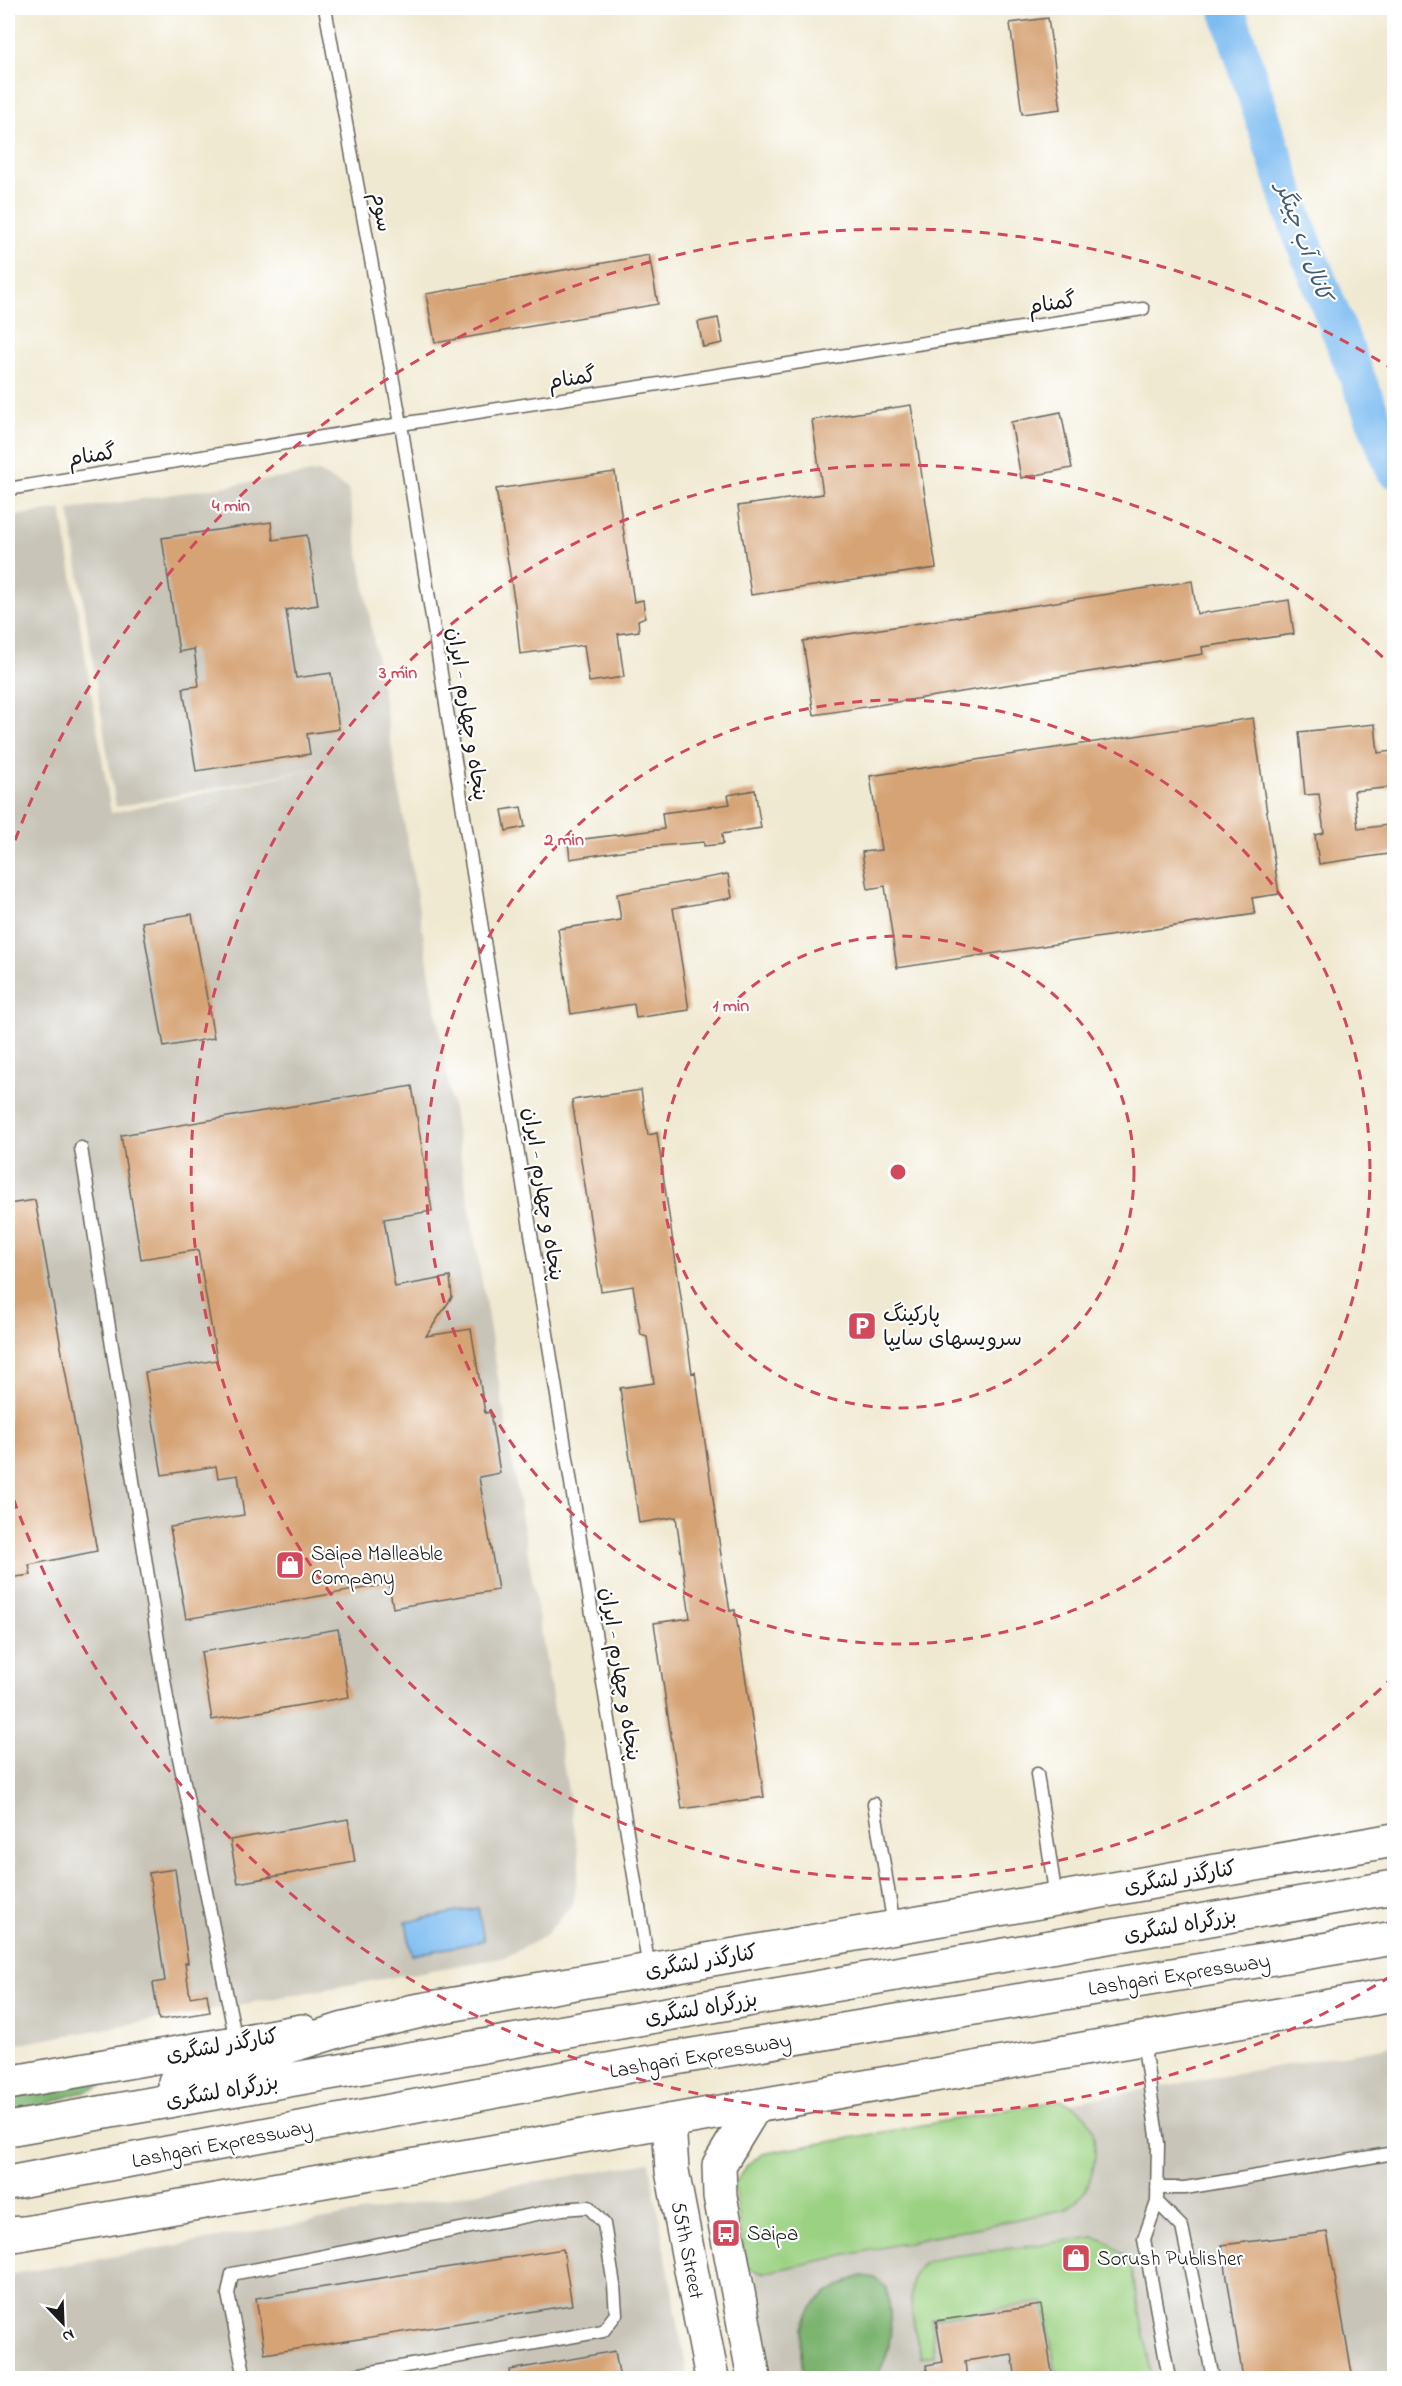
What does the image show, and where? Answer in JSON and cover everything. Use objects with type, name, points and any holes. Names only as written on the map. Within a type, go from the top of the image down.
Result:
[{"type":"main road","name":"کنارگذر لشگری","points":[[8,2083],[1395,1840]]},
{"type":"main road","name":"بزرگراه لشگری","points":[[8,2128],[1395,1887]]},
{"type":"main road","name":"Lashgari Expressway","points":[[8,2183],[645,2063],[1395,1938]]},
{"type":"main road","points":[[12,2234],[1395,1995]]},
{"type":"main road","points":[[66,2118],[190,2076],[345,2029],[438,2007]]},
{"type":"main road","name":"55th Street","points":[[754,2379],[720,2196],[719,2164],[755,2106]]},
{"type":"main road","name":"55th Street","points":[[669,2121],[675,2184],[711,2379]]},
{"type":"main road","points":[[675,2184],[719,2180]]},
{"type":"lane","name":"سوم","points":[[325,8],[401,424]]},
{"type":"lane","name":"گمنام","points":[[8,489],[401,424],[1143,309]]},
{"type":"lane","name":"پنجاه و چهارم - ایران","points":[[401,424],[649,1970]]},
{"type":"lane","points":[[81,1148],[167,1698],[236,2043]]},
{"type":"lane","points":[[1036,1774],[1056,1899]]},
{"type":"lane","points":[[874,1804],[895,1927]]},
{"type":"lane","points":[[1142,2037],[1158,2143],[1157,2202],[1144,2239],[1169,2379]]},
{"type":"lane","points":[[1157,2187],[1185,2188],[1395,2153]]},
{"type":"lane","points":[[1157,2202],[1182,2227],[1213,2379]]},
{"type":"lane","points":[[245,2379],[228,2294],[232,2274],[562,2208],[590,2206],[604,2224],[614,2285],[616,2314],[603,2331],[338,2379]]},
{"type":"shaded area","points":[[319,472],[348,489],[580,1862],[573,1904],[546,1935],[506,1957],[8,2046],[8,517],[61,509],[111,813],[342,763],[116,807],[69,510]]},
{"type":"shaded area","points":[[1394,2046],[1394,2378],[773,2378],[740,2188],[771,2155]]},
{"type":"shaded area","points":[[649,2162],[688,2378],[8,2378],[8,2275]]},
{"type":"green space","points":[[148,2070],[8,2117],[8,2094]]},
{"type":"green space","points":[[1062,2100],[1077,2108],[1086,2117],[1094,2139],[1095,2152],[1087,2187],[1079,2198],[1066,2209],[762,2273],[746,2267],[734,2185],[748,2164],[762,2154]]},
{"type":"green space","points":[[1095,2237],[1116,2248],[1131,2266],[1152,2378],[1057,2378],[1044,2302],[931,2319],[934,2355],[921,2358],[913,2321],[911,2293],[917,2270],[925,2263],[942,2258]]},
{"type":"green space","points":[[862,2276],[875,2278],[887,2288],[891,2324],[889,2346],[875,2378],[804,2378],[801,2342],[803,2327],[809,2314],[828,2292]]},
{"type":"water","points":[[478,1908],[484,1941],[412,1955],[406,1922]]},
{"type":"building","points":[[1048,18],[1061,109],[1022,114],[1010,23]]},
{"type":"building","points":[[649,255],[658,304],[435,343],[426,294]]},
{"type":"building","points":[[718,318],[723,343],[703,347],[698,322]]},
{"type":"building","points":[[911,405],[936,568],[751,595],[738,506],[823,494],[812,420]]},
{"type":"building","points":[[1061,412],[1072,468],[1021,478],[1011,422]]},
{"type":"building","points":[[615,472],[634,602],[643,600],[645,617],[638,620],[639,631],[618,634],[624,677],[589,682],[584,645],[520,654],[515,605],[496,489]]},
{"type":"building","points":[[271,522],[273,540],[307,535],[318,605],[286,610],[296,678],[331,673],[339,729],[307,734],[310,754],[196,771],[183,688],[199,686],[194,649],[179,652],[162,538]]},
{"type":"building","points":[[1192,581],[1197,614],[1289,600],[1294,634],[1202,647],[1203,654],[814,715],[803,641]]},
{"type":"building","points":[[1253,718],[1279,894],[1252,898],[1255,914],[897,968],[885,886],[868,889],[862,852],[881,850],[870,776]]},
{"type":"building","points":[[1375,724],[1378,753],[1392,751],[1395,787],[1354,791],[1358,829],[1395,824],[1395,853],[1319,864],[1315,835],[1324,833],[1319,794],[1305,795],[1299,732]]},
{"type":"building","points":[[755,790],[761,828],[722,834],[723,844],[704,846],[704,842],[647,847],[570,859],[568,841],[664,829],[662,813],[730,804],[728,795]]},
{"type":"building","points":[[521,807],[525,827],[506,831],[502,810]]},
{"type":"building","points":[[728,874],[732,898],[673,908],[689,1010],[636,1018],[634,1004],[571,1014],[558,929],[621,920],[617,894]]},
{"type":"building","points":[[192,914],[214,1038],[164,1047],[142,922]]},
{"type":"building","points":[[412,1086],[432,1211],[384,1219],[395,1287],[450,1277],[452,1297],[426,1336],[471,1329],[485,1413],[490,1412],[500,1473],[479,1477],[498,1590],[393,1608],[389,1584],[186,1619],[170,1527],[244,1515],[238,1475],[218,1478],[216,1466],[162,1475],[145,1372],[217,1360],[198,1250],[141,1259],[121,1135]]},
{"type":"building","points":[[641,1090],[648,1135],[657,1133],[722,1562],[730,1611],[735,1610],[764,1797],[682,1809],[654,1623],[690,1618],[676,1517],[639,1523],[620,1388],[654,1383],[647,1337],[641,1335],[633,1286],[601,1291],[572,1100]]},
{"type":"building","points":[[35,1200],[97,1551],[29,1565],[31,1575],[8,1578],[8,1204]]},
{"type":"building","points":[[338,1629],[349,1697],[212,1720],[201,1652]]},
{"type":"building","points":[[348,1819],[355,1862],[238,1883],[230,1840]]},
{"type":"building","points":[[175,1869],[188,1963],[185,1963],[190,1997],[207,1994],[210,2012],[159,2020],[153,1983],[165,1981],[149,1873]]},
{"type":"building","points":[[1327,2232],[1353,2379],[1243,2379],[1222,2245]]},
{"type":"building","points":[[563,2249],[572,2305],[265,2354],[256,2298]]},
{"type":"building","points":[[1041,2305],[1053,2379],[1016,2379],[1012,2354],[965,2361],[967,2379],[928,2379],[926,2365],[943,2362],[936,2321]]},
{"type":"building","points":[[615,2351],[620,2379],[511,2379],[510,2370]]},
{"type":"waterway","name":"کانال آب چیتگر","points":[[1227,8],[1298,228],[1394,470]]},
{"type":"place","name":"پارکینگ سرویسهای سایپا","points":[[862,1326]]},
{"type":"place","name":"Saipa Malleable Company","points":[[290,1565]]},
{"type":"place","name":"Saipa","points":[[726,2233]]},
{"type":"place","name":"Sorush Publisher","points":[[1076,2258]]}]
